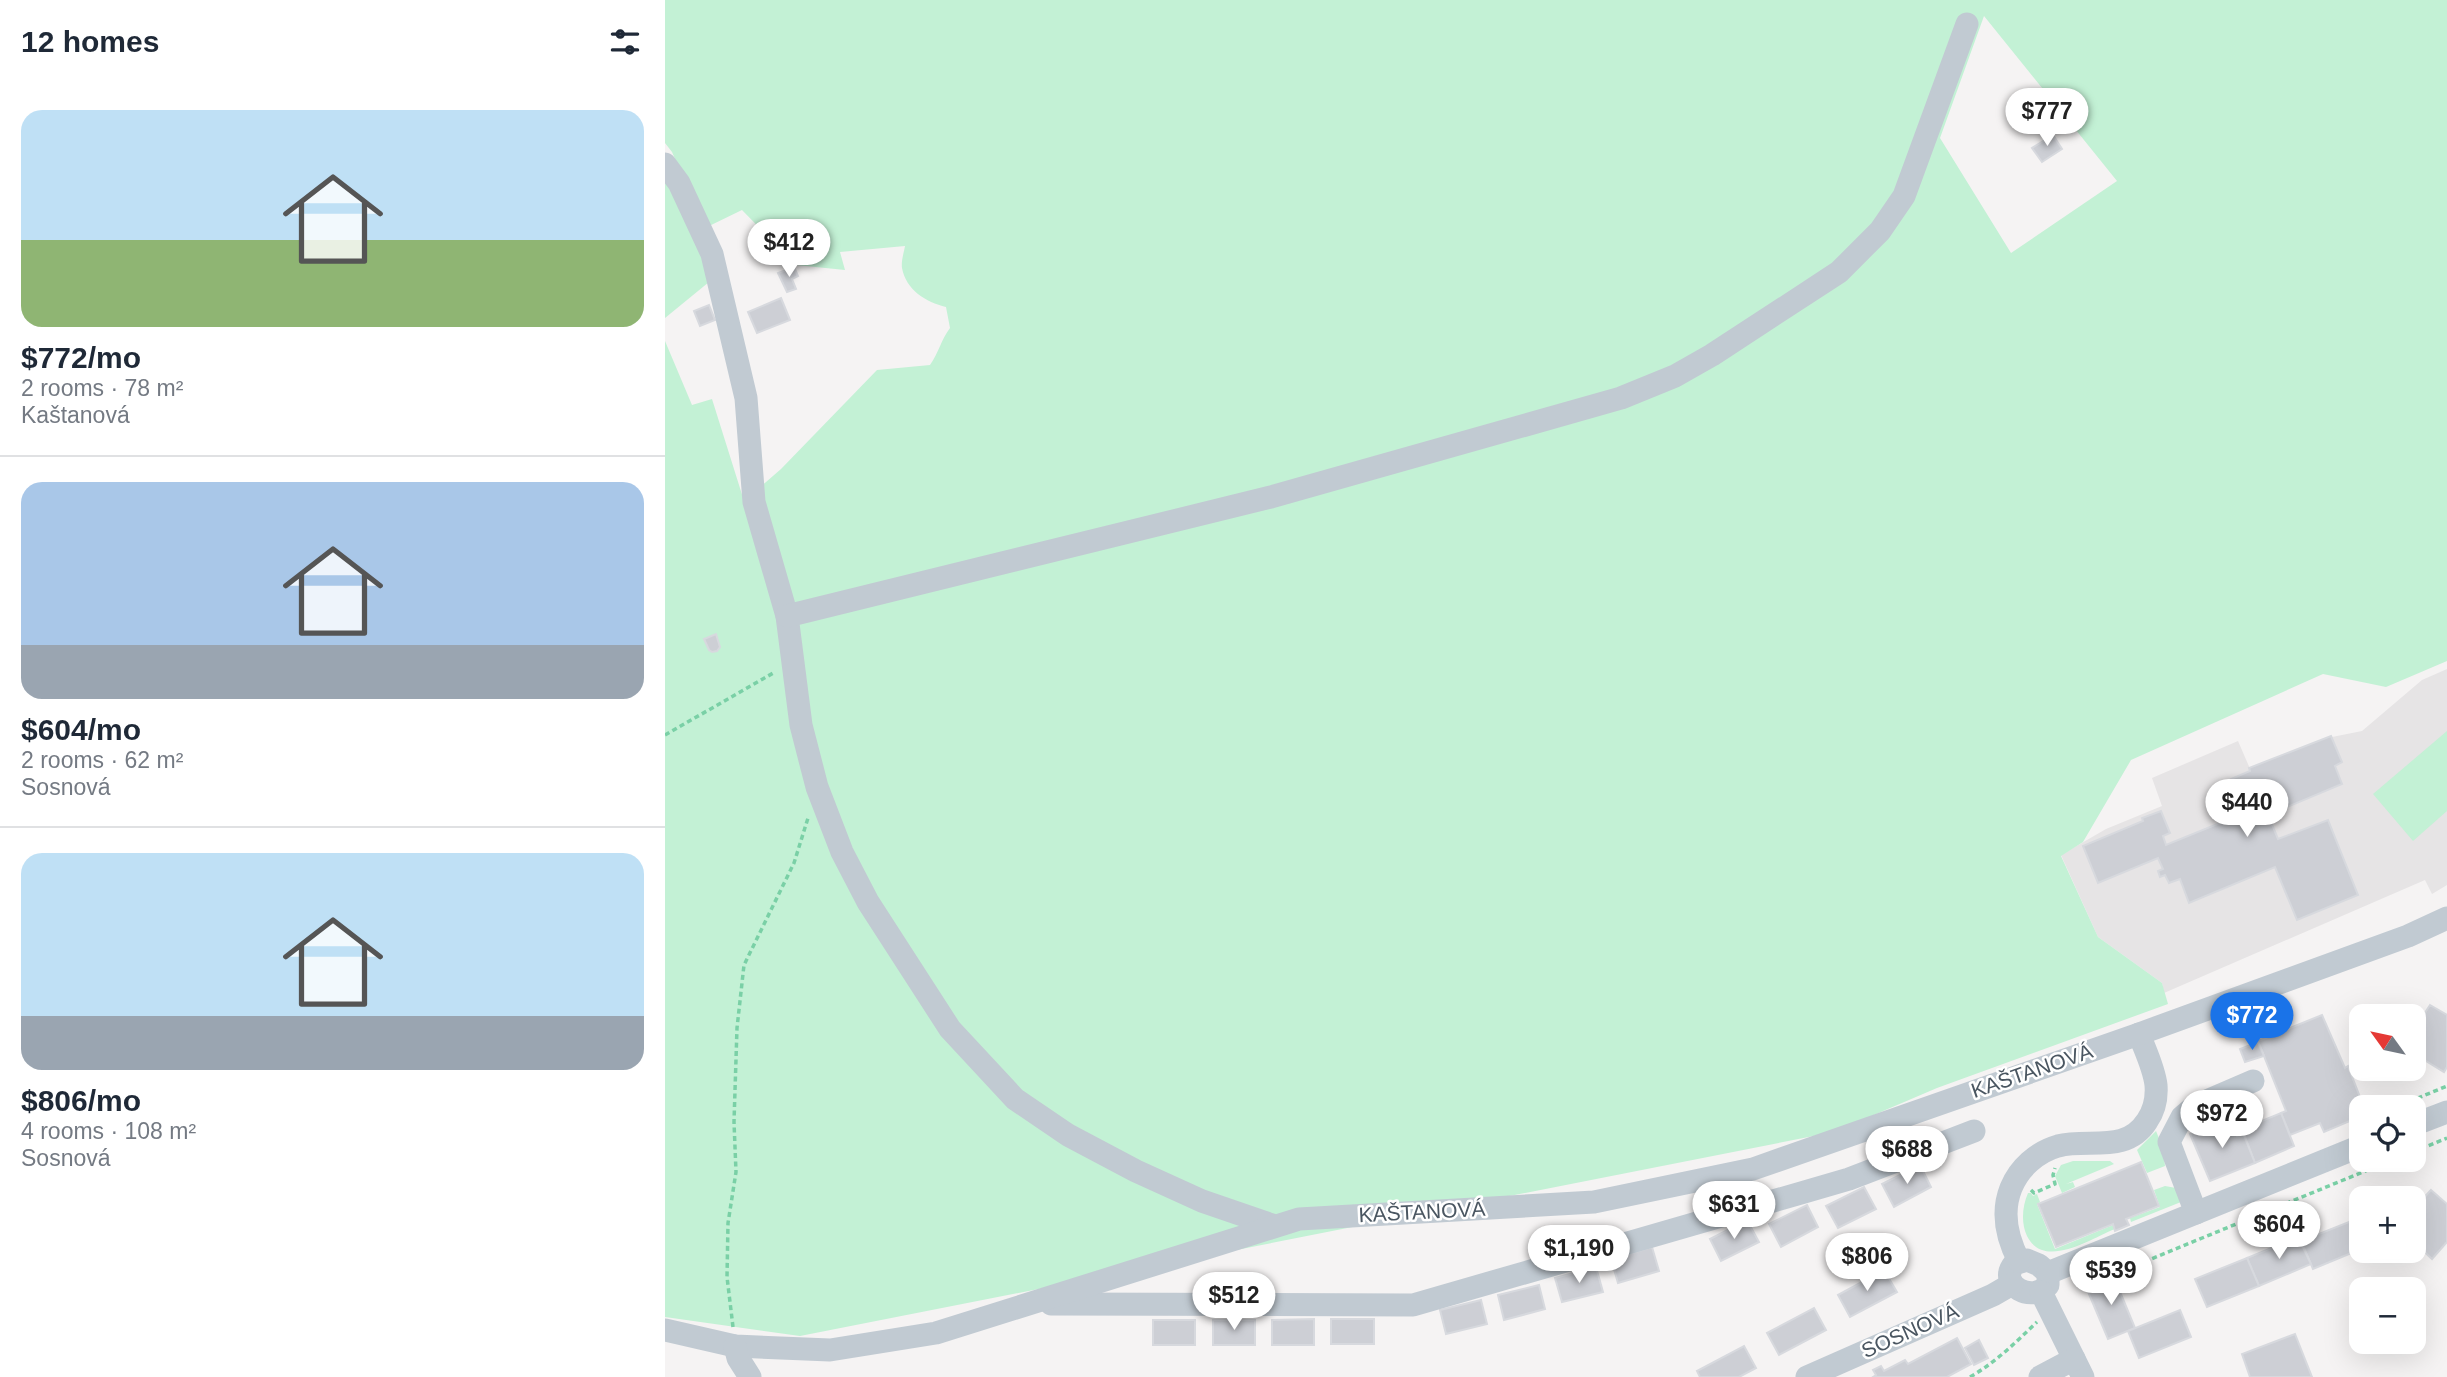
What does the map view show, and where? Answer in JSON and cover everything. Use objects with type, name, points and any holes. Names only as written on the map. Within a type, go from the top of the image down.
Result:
[{"type":"street","points":[[787,616],[1271,498],[1621,398],[1675,376],[1839,272],[1880,232],[1904,196],[1967,24]]},
{"type":"street","points":[[665,164],[679,183],[712,254],[746,398],[754,502],[787,616],[801,725],[817,787],[842,852],[893,942],[950,1029],[1015,1099],[1068,1135],[1136,1171],[1202,1201],[1275,1226]]},
{"type":"street","name":"KAŠTANOVÁ","points":[[665,1330],[735,1346],[830,1350],[936,1333],[1299,1219],[1594,1202],[1753,1169],[2139,1034],[2408,936],[2447,918]]},
{"type":"street","points":[[2019,1261],[2010,1240],[2006,1211],[2011,1189],[2025,1166],[2040,1154],[2055,1147],[2126,1140],[2140,1130],[2152,1114],[2156,1085],[2139,1034]]},
{"type":"street","points":[[2196,1213],[2169,1142],[2182,1117],[2195,1106],[2253,1082]]},
{"type":"street","points":[[2426,1120],[2447,1112]]},
{"type":"street","points":[[1027,1304],[1413,1305],[1825,1186],[1974,1131]]},
{"type":"street","points":[[2040,1377],[2078,1368],[2047,1292],[2033,1262],[2019,1261],[2014,1264],[2009,1273],[2012,1284],[2028,1293],[2047,1292],[2196,1213],[2349,1151]]},
{"type":"street","name":"SOSNOVÁ","points":[[1807,1377],[1993,1295],[2012,1284]]},
{"type":"street","points":[[735,1346],[738,1358],[750,1377]]},
{"type":"path","points":[[665,735],[794,660]]},
{"type":"path","points":[[735,1346],[727,1264],[728,1223],[736,1172],[734,1122],[737,1028],[744,965],[794,863],[817,787]]},
{"type":"path","points":[[2425,1095],[2447,1086]]},
{"type":"path","points":[[2426,1147],[2447,1138]]},
{"type":"path","points":[[2127,1256],[2134,1266],[2363,1172]]},
{"type":"path","points":[[1970,1377],[2013,1347],[2042,1317],[2047,1292]]},
{"type":"shaded area","points":[[2447,669],[2447,885],[2432,894],[2425,880],[2164,993],[2162,983],[2098,937],[2061,855],[2106,829],[2162,806],[2152,778],[2238,741],[2251,771],[2332,737],[2362,731],[2422,680]]},
{"type":"green space","points":[[665,0],[2447,0],[2447,661],[2386,687],[2323,674],[2131,760],[2083,842],[2061,856],[2098,937],[2162,983],[2168,1004],[1937,1088],[1834,1132],[800,1336],[665,1317],[665,341],[692,405],[712,399],[750,520],[759,488],[781,469],[877,370],[930,365],[950,328],[946,307],[918,294],[904,276],[902,260],[905,246],[840,252],[845,270],[796,265],[742,210],[705,228],[672,152],[665,143]],"holes":[[[1984,16],[2117,181],[2011,253],[1940,138]]]},
{"type":"green space","points":[[665,174],[697,232],[709,282],[665,318]]},
{"type":"green space","points":[[2447,731],[2447,811],[2413,841],[2373,794]]},
{"type":"green space","points":[[2156,1131],[2163,1148],[2165,1166],[2147,1173],[2137,1150]]},
{"type":"green space","points":[[2073,1161],[2110,1161],[2114,1164],[2066,1184],[2073,1182],[2075,1187],[2062,1193],[2055,1176],[2061,1165]]},
{"type":"green space","points":[[2165,1186],[2176,1188],[2181,1202],[2131,1222],[2130,1218],[2160,1207],[2154,1190]]},
{"type":"green space","points":[[2028,1193],[2033,1196],[2037,1194],[2040,1202],[2037,1204],[2055,1249],[2113,1225],[2115,1229],[2081,1245],[2044,1251],[2035,1246],[2025,1231],[2023,1215]]},
{"type":"building","points":[[2053,135],[2062,149],[2042,162],[2032,148]]},
{"type":"building","points":[[794,267],[798,276],[792,279],[796,289],[787,292],[778,273]]},
{"type":"building","points":[[781,298],[790,320],[757,333],[748,312]]},
{"type":"building","points":[[709,305],[715,320],[700,326],[694,311]]},
{"type":"building","points":[[716,634],[720,647],[712,652],[704,639]]},
{"type":"building","points":[[2331,736],[2342,762],[2335,766],[2342,784],[2268,815],[2278,839],[2328,820],[2358,895],[2297,920],[2275,867],[2189,903],[2180,879],[2169,883],[2165,875],[2160,877],[2158,871],[2163,869],[2158,858],[2098,883],[2083,846],[2161,811],[2170,833],[2163,836],[2166,845],[2252,810],[2249,802],[2241,805],[2231,779],[2250,771],[2249,768]]},
{"type":"building","points":[[2430,1005],[2447,1015],[2447,1067],[2444,1072],[2426,1061],[2426,1011]]},
{"type":"building","points":[[2322,1015],[2345,1068],[2348,1066],[2349,1082],[2354,1082],[2359,1095],[2349,1095],[2349,1121],[2324,1132],[2320,1123],[2290,1135],[2281,1113],[2286,1111],[2258,1041]]},
{"type":"building","points":[[2258,1042],[2264,1056],[2245,1062],[2240,1049]]},
{"type":"building","points":[[2281,1113],[2294,1146],[2255,1163],[2242,1129]]},
{"type":"building","points":[[2229,1118],[2237,1136],[2243,1133],[2255,1163],[2210,1181],[2190,1134]]},
{"type":"building","points":[[2141,1162],[2159,1206],[2126,1219],[2129,1225],[2115,1231],[2113,1224],[2056,1247],[2038,1204]]},
{"type":"building","points":[[1920,1165],[1931,1187],[1894,1207],[1882,1184]]},
{"type":"building","points":[[1864,1187],[1876,1209],[1838,1228],[1826,1206]]},
{"type":"building","points":[[2431,1190],[2447,1204],[2447,1242],[2432,1259],[2426,1253],[2426,1195]]},
{"type":"building","points":[[1807,1205],[1818,1227],[1781,1247],[1769,1224]]},
{"type":"building","points":[[1747,1220],[1759,1242],[1721,1261],[1710,1239]]},
{"type":"building","points":[[2349,1222],[2349,1254],[2313,1269],[2301,1241]]},
{"type":"building","points":[[2298,1237],[2311,1264],[2259,1286],[2247,1258]]},
{"type":"building","points":[[1652,1247],[1659,1271],[1618,1283],[1611,1259]]},
{"type":"building","points":[[2247,1258],[2259,1286],[2207,1307],[2195,1279]]},
{"type":"building","points":[[1596,1267],[1603,1292],[1562,1302],[1555,1278]]},
{"type":"building","points":[[1884,1270],[1897,1292],[1850,1317],[1838,1295]]},
{"type":"building","points":[[2113,1275],[2135,1328],[2108,1339],[2086,1287]]},
{"type":"building","points":[[1539,1285],[1545,1309],[1504,1320],[1498,1295]]},
{"type":"building","points":[[1481,1300],[1487,1324],[1446,1334],[1440,1310]]},
{"type":"building","points":[[1814,1308],[1826,1330],[1779,1355],[1767,1333]]},
{"type":"building","points":[[2180,1310],[2191,1337],[2139,1358],[2128,1331]]},
{"type":"building","points":[[1314,1319],[1314,1345],[1272,1345],[1272,1320]]},
{"type":"building","points":[[1331,1319],[1374,1319],[1374,1344],[1331,1344]]},
{"type":"building","points":[[1153,1320],[1195,1320],[1195,1345],[1153,1345]]},
{"type":"building","points":[[1213,1320],[1255,1320],[1255,1345],[1213,1345]]},
{"type":"building","points":[[2295,1334],[2312,1377],[2250,1377],[2242,1354]]},
{"type":"building","points":[[1957,1338],[1971,1364],[1947,1377],[1873,1377],[1876,1375],[1873,1370],[1881,1366],[1884,1371],[1905,1360],[1908,1364]]},
{"type":"building","points":[[1979,1340],[1988,1358],[1974,1365],[1965,1348]]},
{"type":"building","points":[[1744,1346],[1756,1368],[1739,1377],[1700,1377],[1697,1371]]}]
